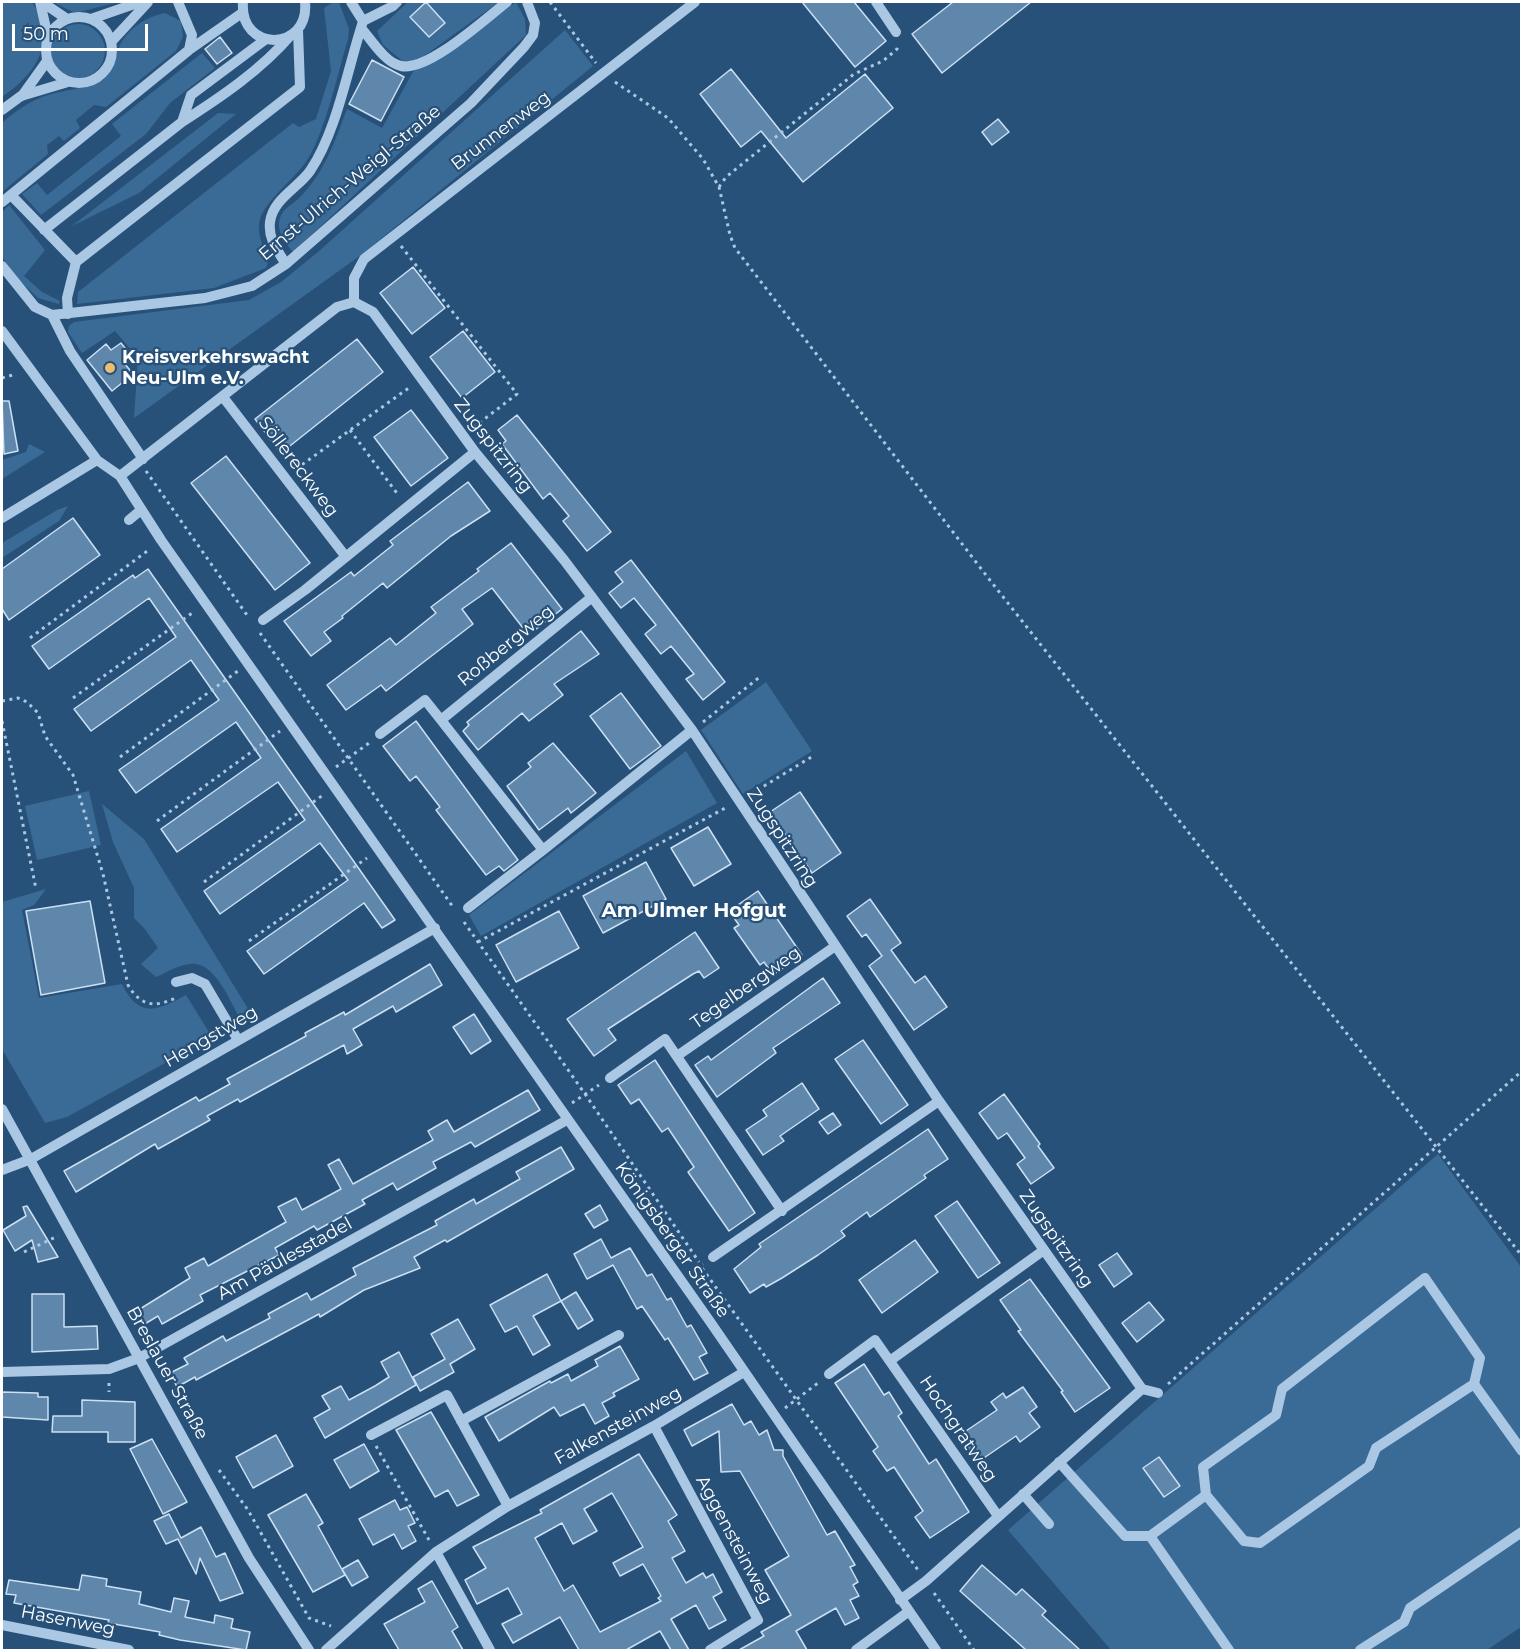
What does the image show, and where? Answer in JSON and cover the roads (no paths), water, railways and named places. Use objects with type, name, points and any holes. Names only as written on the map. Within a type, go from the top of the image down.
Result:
[{"type":"street","points":[[41,2],[67,19]]},
{"type":"street","points":[[2,110],[21,96],[47,61],[48,38],[41,2]]},
{"type":"street","points":[[48,38],[59,24],[67,19],[91,19],[140,2]]},
{"type":"street","points":[[111,42],[148,2]]},
{"type":"street","points":[[181,2],[192,35],[189,50]]},
{"type":"street","points":[[243,2],[242,13],[250,30],[266,39],[274,40],[294,33]]},
{"type":"street","points":[[44,230],[182,122],[213,102],[276,53],[303,21],[305,2]]},
{"type":"street","points":[[351,2],[362,24],[389,58],[400,66],[416,65],[432,58],[507,2]]},
{"type":"street","points":[[286,264],[270,239],[270,219],[284,196],[309,173],[324,146],[362,24],[397,2]]},
{"type":"street","name":"Ernst-Ulrich-Weigl-Straße","points":[[52,315],[205,298],[252,286],[286,264],[471,103],[533,35],[533,12],[527,2]]},
{"type":"street","name":"Brunnenweg","points":[[354,302],[356,274],[364,259],[695,2]]},
{"type":"street","points":[[876,2],[896,32]]},
{"type":"street","points":[[76,262],[44,230],[6,198],[189,50],[242,13]]},
{"type":"street","points":[[47,61],[59,77],[68,82],[78,84],[98,78],[110,62],[111,42],[107,32],[91,19]]},
{"type":"street","points":[[68,314],[67,297],[76,262],[300,87],[294,33]]},
{"type":"street","points":[[182,122],[191,95],[266,39]]},
{"type":"street","points":[[21,96],[68,82]]},
{"type":"street","points":[[2,266],[35,307],[52,315],[70,351],[141,460]]},
{"type":"street","points":[[120,476],[337,308],[354,302]]},
{"type":"street","name":"Zugspitzring","points":[[354,302],[373,312],[462,435],[592,597],[692,730],[834,947],[939,1101],[1142,1389]]},
{"type":"street","name":"Königsberger Straße","points":[[2,331],[98,460],[120,476],[141,510],[775,1415],[936,1650]]},
{"type":"street","name":"Söllereckweg","points":[[223,397],[346,557]]},
{"type":"street","points":[[263,620],[346,557],[475,452]]},
{"type":"street","points":[[2,518],[98,460]]},
{"type":"street","points":[[129,520],[141,510]]},
{"type":"street","name":"Roßbergweg","points":[[441,720],[592,597]]},
{"type":"street","points":[[380,734],[426,700],[543,850]]},
{"type":"street","points":[[468,908],[692,730]]},
{"type":"street","name":"Hengstweg","points":[[2,1170],[31,1158],[435,928]]},
{"type":"street","name":"Tegelbergweg","points":[[677,1056],[834,947]]},
{"type":"street","points":[[176,982],[192,978],[205,984],[238,1040]]},
{"type":"street","points":[[610,1078],[664,1039],[782,1211]]},
{"type":"street","points":[[713,1257],[939,1101]]},
{"type":"street","name":"Breslauer Straße","points":[[2,1109],[249,1558],[309,1650]]},
{"type":"street","name":"Am Päulesstadel","points":[[2,1372],[109,1369],[139,1358],[564,1115]]},
{"type":"street","points":[[891,1360],[1044,1250]]},
{"type":"street","points":[[1425,1278],[1480,1358],[1474,1384],[1376,1448],[1369,1466],[1260,1543],[1244,1540],[1206,1495],[1203,1467],[1276,1415],[1282,1389],[1425,1278]]},
{"type":"street","points":[[461,1421],[619,1335]]},
{"type":"street","name":"Hochgratweg","points":[[829,1374],[875,1340],[998,1516]]},
{"type":"street","name":"Falkensteinweg","points":[[326,1650],[436,1552],[508,1506],[654,1426],[744,1372]]},
{"type":"street","points":[[1474,1384],[1521,1450]]},
{"type":"street","points":[[900,1600],[926,1581],[1142,1389],[1158,1393]]},
{"type":"street","points":[[370,1436],[447,1395],[508,1506]]},
{"type":"street","name":"Aggensteinweg","points":[[654,1426],[758,1620],[710,1650]]},
{"type":"street","points":[[1059,1462],[1125,1536],[1150,1536],[1206,1495]]},
{"type":"street","points":[[1023,1494],[1050,1524]]},
{"type":"street","points":[[1360,1650],[1404,1622],[1410,1608],[1521,1532]]},
{"type":"street","points":[[1150,1536],[1229,1650]]},
{"type":"street","points":[[436,1552],[490,1650]]},
{"type":"street","points":[[856,1650],[908,1612]]},
{"type":"street","name":"Hasenweg","points":[[2,1625],[129,1650]]},
{"type":"place","name":"Kreisverkehrswacht Neu-Ulm e.V.","points":[[110,368]]},
{"type":"district","name":"Am Ulmer Hofgut","points":[[694,911]]}]
